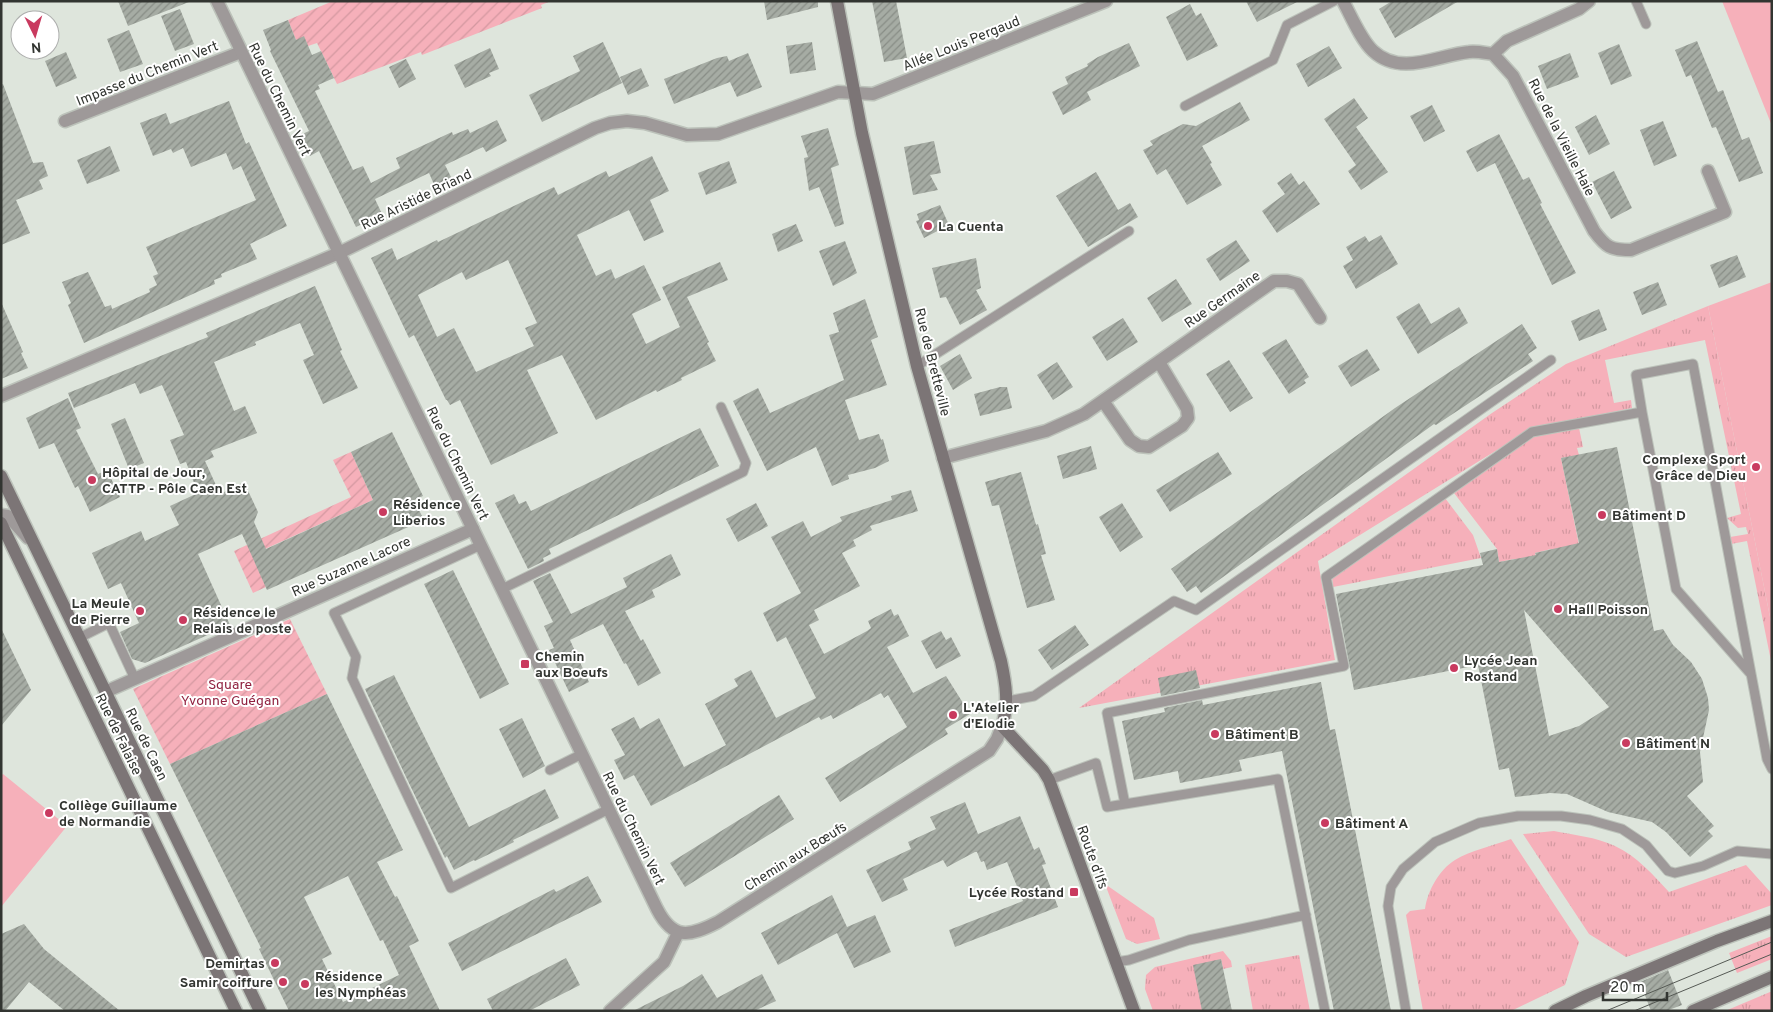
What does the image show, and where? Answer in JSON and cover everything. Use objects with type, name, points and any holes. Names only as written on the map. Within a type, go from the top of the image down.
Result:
[{"type":"main road","name":"Rue de Bretteville","points":[[837,1],[862,133],[917,366],[1001,661],[1007,702],[1002,726]]},
{"type":"main road","points":[[1,476],[33,544]]},
{"type":"main road","name":"Rue de Falaise","points":[[1,523],[5,537],[236,1011]]},
{"type":"main road","name":"Rue de Caen","points":[[33,544],[260,1011]]},
{"type":"main road","name":"Route d'Ifs","points":[[1002,726],[1043,770],[1049,780],[1134,1011]]},
{"type":"main road","points":[[1556,1011],[1586,996],[1717,941],[1772,921]]},
{"type":"main road","points":[[1693,1011],[1772,976]]},
{"type":"street","name":"Rue du Chemin Vert","points":[[217,1],[662,918],[672,930],[678,933]]},
{"type":"street","name":"Allée Louis Pergaud","points":[[854,93],[873,94],[1106,1]]},
{"type":"street","points":[[1343,1],[1372,50],[1383,58],[1398,64],[1413,64],[1470,52],[1492,54],[1506,41],[1579,9],[1589,1]]},
{"type":"street","name":"Impasse du Chemin Vert","points":[[65,122],[241,52]]},
{"type":"street","name":"Rue de la Vieille Haie","points":[[1492,54],[1513,76],[1594,231],[1604,245],[1615,250],[1631,250],[1725,212],[1708,171]]},
{"type":"street","name":"Rue Aristide Briand","points":[[1,396],[339,253],[595,128],[610,123],[627,122],[645,123],[687,135],[718,134],[838,92],[854,93]]},
{"type":"street","name":"Rue Germaine","points":[[943,458],[1046,431],[1067,422],[1103,401],[1274,281],[1287,281],[1298,284],[1320,318]]},
{"type":"street","points":[[1103,401],[1130,440],[1139,446],[1150,447],[1182,426],[1188,418],[1187,408],[1159,362]]},
{"type":"street","points":[[1,515],[8,516],[33,544]]},
{"type":"street","name":"Rue Suzanne Lacore","points":[[105,692],[473,529]]},
{"type":"street","name":"Chemin aux Bœufs","points":[[678,933],[694,932],[718,922],[989,751],[998,739],[1002,726]]},
{"type":"street","points":[[610,1011],[664,962],[678,933]]},
{"type":"lane","points":[[1185,106],[1273,60],[1287,25],[1334,1]]},
{"type":"lane","points":[[1636,1],[1646,24]]},
{"type":"lane","points":[[917,366],[1130,232]]},
{"type":"lane","points":[[1007,702],[1034,696],[1174,601],[1196,610],[1551,360]]},
{"type":"lane","points":[[1750,673],[1676,589],[1636,375],[1693,364],[1750,673],[1767,759],[1772,769]]},
{"type":"lane","points":[[502,589],[743,472],[746,463],[721,407]]},
{"type":"lane","points":[[1125,804],[1107,713],[1344,666],[1326,577],[1532,432],[1642,412]]},
{"type":"lane","points":[[481,546],[334,613],[356,657],[352,678],[451,888],[609,809]]},
{"type":"lane","points":[[78,638],[109,623],[134,679]]},
{"type":"lane","points":[[550,770],[582,754]]},
{"type":"lane","points":[[1049,780],[1096,763],[1107,807],[1278,779],[1326,1011]]},
{"type":"lane","points":[[1406,1011],[1388,906],[1391,887],[1403,868],[1435,842],[1479,823],[1518,816],[1561,816],[1590,820],[1622,829],[1646,845],[1668,871],[1674,873],[1703,866],[1737,851],[1772,854]]},
{"type":"lane","points":[[1116,962],[1129,960],[1189,940],[1306,915]]},
{"type":"green space","points":[[333,1],[551,1],[541,5],[542,8],[422,55],[421,52],[337,84],[317,43],[308,46],[304,37],[296,40],[288,20]]},
{"type":"green space","points":[[1722,1],[1772,1],[1772,126]]},
{"type":"green space","name":"Complexe Sport Grâce de Dieu","points":[[1772,282],[1772,627],[1708,306]]},
{"type":"green space","points":[[1708,306],[1772,627],[1772,666],[1747,541],[1731,544],[1730,537],[1748,534],[1746,527],[1738,528],[1727,518],[1741,514],[1705,340],[1605,360],[1614,403],[1631,400],[1632,408],[1531,429],[1318,561],[1335,660],[1079,708],[1492,413],[1566,364]]},
{"type":"green space","points":[[1579,428],[1583,447],[1577,448],[1579,455],[1561,458],[1584,569],[1551,549],[1535,553],[1540,578],[1514,559],[1499,562],[1497,549],[1454,493],[1535,435]]},
{"type":"green space","points":[[351,452],[373,500],[252,555],[266,587],[253,593],[234,551],[351,497],[333,460]]},
{"type":"green space","points":[[1445,498],[1473,535],[1481,558],[1333,587],[1332,577]]},
{"type":"green space","name":"Square Yvonne Guégan","points":[[290,619],[327,694],[170,764],[133,689]]},
{"type":"green space","points":[[3,774],[67,826],[1,907],[1,776]]},
{"type":"green space","points":[[1554,831],[1600,840],[1623,850],[1644,866],[1669,892],[1746,865],[1772,894],[1772,905],[1626,957],[1589,934],[1523,834]]},
{"type":"green space","points":[[1511,839],[1579,942],[1565,985],[1511,1011],[1423,1011],[1406,915],[1410,911],[1425,909],[1435,881],[1449,864],[1475,851]]},
{"type":"green space","points":[[1105,884],[1154,918],[1160,939],[1137,944],[1126,939]]},
{"type":"green space","points":[[1772,936],[1772,959],[1737,973],[1729,953]]},
{"type":"green space","points":[[1223,951],[1231,961],[1232,967],[1223,969],[1221,959],[1202,1011],[1153,1011],[1145,989],[1146,975],[1155,967]]},
{"type":"green space","points":[[1299,955],[1310,1011],[1253,1011],[1245,965]]},
{"type":"green space","points":[[1772,992],[1772,1011],[1725,1011]]},
{"type":"building","points":[[118,1],[189,1],[189,2],[128,26]]},
{"type":"building","points":[[764,1],[818,1],[818,7],[767,20]]},
{"type":"building","points":[[872,1],[896,1],[907,58],[884,62]]},
{"type":"building","points":[[1246,1],[1299,1],[1257,22]]},
{"type":"building","points":[[1392,1],[1459,1],[1395,38],[1379,9]]},
{"type":"building","points":[[1190,4],[1196,16],[1201,13],[1218,46],[1187,61],[1166,17]]},
{"type":"building","points":[[180,9],[194,44],[175,51],[161,16]]},
{"type":"building","points":[[288,20],[296,40],[304,36],[312,55],[321,51],[334,78],[318,85],[320,89],[315,91],[353,170],[363,166],[371,183],[400,168],[396,158],[452,132],[453,135],[468,129],[470,133],[497,120],[507,141],[486,152],[483,147],[445,165],[453,181],[436,189],[429,173],[375,199],[382,214],[356,227],[319,151],[310,156],[300,135],[309,131],[270,51],[263,30]]},
{"type":"building","points":[[129,30],[143,64],[120,72],[107,39]]},
{"type":"building","points":[[1697,41],[1718,92],[1723,90],[1742,140],[1749,137],[1763,173],[1739,182],[1716,127],[1712,128],[1691,75],[1686,77],[1675,50]]},
{"type":"building","points":[[603,42],[622,83],[542,122],[529,95],[580,71],[573,56]]},
{"type":"building","points":[[812,42],[816,70],[790,74],[786,46]]},
{"type":"building","points":[[1129,43],[1140,66],[1087,92],[1091,100],[1063,115],[1052,92],[1068,84],[1065,77],[1088,66],[1087,64],[1098,57]]},
{"type":"building","points":[[1619,44],[1632,76],[1611,85],[1598,53]]},
{"type":"building","points":[[1329,46],[1342,68],[1308,87],[1296,64]]},
{"type":"building","points":[[490,48],[499,69],[489,73],[491,76],[465,88],[454,65]]},
{"type":"building","points":[[66,52],[77,78],[56,87],[45,61],[60,60],[60,55]]},
{"type":"building","points":[[748,53],[762,87],[737,97],[730,82],[674,104],[664,79],[717,58],[727,56],[729,61]]},
{"type":"building","points":[[1570,53],[1579,77],[1547,89],[1538,66]]},
{"type":"building","points":[[406,59],[416,79],[399,88],[389,67]]},
{"type":"building","points":[[641,68],[649,86],[628,95],[620,77]]},
{"type":"building","points":[[3,84],[33,163],[43,162],[48,176],[39,180],[43,189],[16,200],[30,233],[1,245],[1,85]]},
{"type":"building","points":[[1354,98],[1368,118],[1356,127],[1388,172],[1361,190],[1348,171],[1356,165],[1324,119]]},
{"type":"building","points":[[229,101],[246,144],[249,142],[287,226],[250,244],[257,259],[221,274],[222,277],[214,280],[215,284],[84,343],[68,305],[71,303],[62,282],[88,272],[105,307],[111,305],[112,309],[150,292],[149,289],[157,285],[153,276],[158,274],[146,247],[256,200],[241,166],[233,170],[226,153],[191,167],[183,148],[173,153],[171,149],[153,156],[140,123],[166,113],[170,124]]},
{"type":"building","points":[[1240,102],[1250,120],[1202,146],[1222,185],[1187,205],[1166,169],[1157,175],[1143,150],[1153,145],[1150,141],[1183,124],[1196,126]]},
{"type":"building","points":[[1432,105],[1445,131],[1424,142],[1410,116]]},
{"type":"building","points":[[1596,115],[1610,144],[1589,155],[1575,127]]},
{"type":"building","points":[[1663,121],[1677,156],[1654,166],[1640,130]]},
{"type":"building","points":[[828,128],[839,165],[831,168],[844,224],[835,227],[819,187],[809,191],[804,158],[808,157],[801,136]]},
{"type":"building","points":[[1499,134],[1523,180],[1529,177],[1542,203],[1540,204],[1576,273],[1552,285],[1495,163],[1477,172],[1466,151]]},
{"type":"building","points":[[934,141],[941,173],[930,175],[938,190],[913,195],[904,147]]},
{"type":"building","points":[[110,146],[120,171],[87,184],[77,160]]},
{"type":"building","points":[[652,156],[669,191],[650,200],[664,232],[644,241],[629,210],[577,235],[596,276],[611,269],[615,279],[644,265],[661,300],[632,314],[646,344],[680,327],[662,287],[720,262],[728,280],[687,297],[716,361],[681,378],[682,380],[657,392],[656,390],[596,420],[562,355],[527,370],[558,433],[491,465],[460,400],[450,405],[414,335],[409,338],[371,258],[392,248],[397,260],[554,187],[558,195],[606,171],[609,177]],"holes":[[[508,260],[537,323],[525,328],[534,346],[476,372],[454,328],[437,337],[418,295],[462,272],[466,280]]]},
{"type":"building","points":[[729,161],[737,183],[706,195],[698,173]]},
{"type":"building","points":[[1614,171],[1632,208],[1611,219],[1592,182]]},
{"type":"building","points":[[1096,172],[1118,210],[1130,203],[1138,217],[1088,247],[1056,196]]},
{"type":"building","points":[[1291,173],[1299,185],[1304,181],[1320,204],[1277,233],[1262,211],[1285,194],[1277,183]]},
{"type":"building","points":[[940,205],[949,225],[924,238],[916,221],[919,220],[917,214]]},
{"type":"building","points":[[796,224],[803,241],[778,252],[772,234]]},
{"type":"building","points":[[1381,235],[1398,264],[1356,289],[1343,266],[1353,260],[1346,247],[1365,236],[1369,242]]},
{"type":"building","points":[[1236,240],[1250,261],[1220,281],[1206,259]]},
{"type":"building","points":[[845,241],[857,273],[833,286],[819,251]]},
{"type":"building","points":[[1737,255],[1746,277],[1719,288],[1710,265]]},
{"type":"building","points":[[976,258],[981,288],[976,290],[987,310],[960,325],[946,297],[940,298],[932,268]]},
{"type":"building","points":[[1176,279],[1192,304],[1162,322],[1147,298]]},
{"type":"building","points":[[1658,282],[1667,305],[1642,315],[1633,292]]},
{"type":"building","points":[[315,286],[342,350],[340,351],[358,388],[323,404],[303,360],[314,355],[300,323],[255,342],[256,345],[214,362],[234,411],[245,406],[257,433],[211,451],[214,457],[205,461],[220,494],[244,482],[258,512],[254,522],[266,549],[373,500],[351,452],[392,432],[423,496],[414,500],[424,520],[267,590],[242,534],[198,554],[230,625],[145,663],[132,659],[120,632],[139,623],[121,583],[108,589],[92,553],[141,531],[145,541],[179,525],[170,506],[198,493],[186,462],[180,464],[170,440],[184,435],[162,385],[140,394],[135,383],[74,408],[68,393],[208,337],[206,333]]},
{"type":"building","points":[[865,299],[878,337],[871,340],[887,385],[845,400],[859,440],[879,434],[881,440],[883,439],[889,461],[875,468],[848,475],[849,479],[832,486],[816,447],[767,471],[733,401],[758,388],[770,413],[844,380],[829,335],[839,332],[833,313]]},
{"type":"building","points":[[1,302],[28,368],[1,379]]},
{"type":"building","points":[[1419,303],[1431,324],[1459,307],[1468,323],[1418,354],[1396,317]]},
{"type":"building","points":[[1599,309],[1607,330],[1579,341],[1571,321]]},
{"type":"building","points":[[1123,318],[1138,342],[1107,361],[1092,337]]},
{"type":"building","points":[[1522,324],[1537,348],[1528,354],[1533,361],[1436,425],[1434,424],[1201,593],[1196,586],[1187,592],[1171,569],[1395,408]]},
{"type":"building","points":[[1286,339],[1309,377],[1304,380],[1306,383],[1289,394],[1262,353]]},
{"type":"building","points":[[1367,349],[1380,370],[1351,387],[1338,366]]},
{"type":"building","points":[[960,354],[972,378],[953,390],[940,366]]},
{"type":"building","points":[[1229,360],[1253,398],[1230,412],[1206,374]]},
{"type":"building","points":[[1057,362],[1073,387],[1053,400],[1037,375]]},
{"type":"building","points":[[1007,387],[1012,408],[980,416],[974,394]]},
{"type":"building","points":[[68,398],[81,428],[76,430],[98,474],[107,470],[120,497],[90,512],[78,486],[75,488],[54,443],[39,449],[26,418]]},
{"type":"building","points":[[125,418],[144,463],[129,469],[111,424]]},
{"type":"building","points":[[700,428],[719,466],[549,549],[551,554],[543,558],[544,561],[528,569],[495,503],[514,494],[519,504],[526,501],[531,511]]},
{"type":"building","points":[[1091,446],[1097,469],[1063,479],[1057,456]]},
{"type":"building","points":[[1617,447],[1654,631],[1663,629],[1673,645],[1691,662],[1702,679],[1708,698],[1709,710],[1700,752],[1703,782],[1687,796],[1714,826],[1708,831],[1713,836],[1690,857],[1666,832],[1652,822],[1608,812],[1567,794],[1550,793],[1515,797],[1509,768],[1499,770],[1478,665],[1354,690],[1336,594],[1483,565],[1480,553],[1497,549],[1499,562],[1536,555],[1535,553],[1579,543],[1561,458]],"holes":[[[1524,610],[1609,707],[1579,726],[1549,736]]]},
{"type":"building","points":[[1218,452],[1232,474],[1170,512],[1156,490]]},
{"type":"building","points":[[1021,472],[1046,554],[1041,555],[1055,600],[1027,608],[999,505],[992,506],[985,482]]},
{"type":"building","points":[[911,490],[918,511],[870,526],[872,530],[853,540],[856,546],[842,553],[860,586],[814,610],[819,620],[809,625],[824,654],[867,631],[871,628],[868,621],[891,609],[894,616],[898,614],[909,636],[887,647],[913,693],[946,676],[970,714],[945,729],[948,734],[840,802],[825,778],[907,727],[888,695],[884,698],[881,693],[833,719],[831,715],[821,720],[819,717],[651,806],[634,775],[624,780],[614,760],[625,755],[611,729],[634,717],[640,729],[659,718],[684,767],[726,745],[705,704],[738,686],[734,679],[751,670],[776,718],[816,698],[786,637],[777,642],[763,613],[801,593],[771,537],[803,521],[811,537],[842,521],[840,517],[892,500],[891,496]]},
{"type":"building","points":[[756,503],[768,526],[738,542],[726,519]]},
{"type":"building","points":[[1122,503],[1143,537],[1120,552],[1099,517]]},
{"type":"building","points":[[671,554],[681,575],[652,590],[655,597],[625,611],[641,641],[643,639],[661,673],[638,686],[603,624],[570,640],[589,682],[569,692],[549,650],[554,648],[544,626],[553,622],[533,581],[550,573],[571,614],[627,587],[623,578]]},
{"type":"building","points":[[453,570],[509,684],[480,699],[424,584]]},
{"type":"building","points":[[1075,625],[1089,645],[1052,670],[1038,650]]},
{"type":"building","points":[[1,628],[31,690],[1,726]]},
{"type":"building","points":[[941,631],[946,640],[951,637],[961,656],[936,669],[921,641]]},
{"type":"building","points":[[1196,670],[1200,688],[1161,696],[1158,678]]},
{"type":"building","points":[[394,675],[469,827],[545,789],[559,818],[513,840],[514,842],[454,870],[447,856],[445,858],[365,689]]},
{"type":"building","points":[[1321,682],[1330,730],[1335,729],[1391,1011],[1334,1011],[1282,751],[1239,760],[1242,771],[1180,783],[1178,771],[1134,780],[1122,721],[1165,712],[1164,708],[1202,700],[1203,705]]},
{"type":"building","points":[[327,694],[403,850],[377,862],[395,897],[397,896],[419,941],[409,946],[440,1011],[289,1011],[259,949],[261,948],[170,764]],"holes":[[[348,876],[380,941],[383,940],[399,975],[343,1002],[322,959],[332,954],[304,897]]]},
{"type":"building","points":[[522,718],[545,766],[523,778],[499,729]]},
{"type":"building","points":[[779,795],[794,819],[685,887],[670,863]]},
{"type":"building","points":[[965,802],[978,834],[1020,816],[1034,850],[1039,847],[1046,864],[1042,865],[1058,907],[955,947],[949,930],[1023,901],[1007,862],[987,870],[984,861],[981,862],[977,852],[947,867],[943,860],[903,879],[908,890],[882,902],[866,870],[911,849],[908,842],[936,829],[930,817]]},
{"type":"building","points":[[588,876],[602,902],[462,971],[448,943],[554,889],[556,892]]},
{"type":"building","points":[[832,895],[847,927],[875,915],[891,952],[854,968],[837,933],[778,965],[761,933]]},
{"type":"building","points":[[24,924],[44,949],[120,1011],[65,1011],[29,982],[5,1011],[1,1011],[1,934]]},
{"type":"building","points":[[566,958],[580,985],[529,1011],[493,1011],[487,999]]},
{"type":"building","points":[[1221,959],[1232,1011],[1202,1011],[1193,965]]},
{"type":"building","points":[[1668,970],[1682,1005],[1666,1011],[1651,1011],[1640,982]]},
{"type":"building","points":[[702,974],[717,998],[762,974],[776,1001],[754,1011],[633,1011],[683,986]]},
{"type":"tram line","points":[[1606,1011],[1772,942]]},
{"type":"tram line","points":[[1634,1011],[1772,954]]},
{"type":"place","name":"La Cuenta","points":[[928,226]]},
{"type":"place","name":"Complexe Sport Grâce de Dieu","points":[[1756,467]]},
{"type":"place","name":"Hôpital de Jour, CATTP - Pôle Caen Est","points":[[92,480]]},
{"type":"place","name":"Résidence Liberios","points":[[383,512]]},
{"type":"place","name":"Bâtiment D","points":[[1602,515]]},
{"type":"place","name":"Hall Poisson","points":[[1558,609]]},
{"type":"place","name":"La Meule de Pierre","points":[[140,611]]},
{"type":"place","name":"Résidence le Relais de poste","points":[[183,620]]},
{"type":"place","name":"Chemin aux Boeufs","points":[[525,664]]},
{"type":"place","name":"Lycée Jean Rostand","points":[[1454,668]]},
{"type":"place","name":"L'Atelier d'Elodie","points":[[953,715]]},
{"type":"place","name":"Bâtiment B","points":[[1215,734]]},
{"type":"place","name":"Bâtiment N","points":[[1626,743]]},
{"type":"place","name":"Collège Guillaume de Normandie","points":[[49,813]]},
{"type":"place","name":"Bâtiment A","points":[[1325,823]]},
{"type":"place","name":"Lycée Rostand","points":[[1074,892]]},
{"type":"place","name":"Demirtas","points":[[275,963]]},
{"type":"place","name":"Samir coiffure","points":[[283,982]]},
{"type":"place","name":"Résidence les Nymphéas","points":[[305,984]]}]
